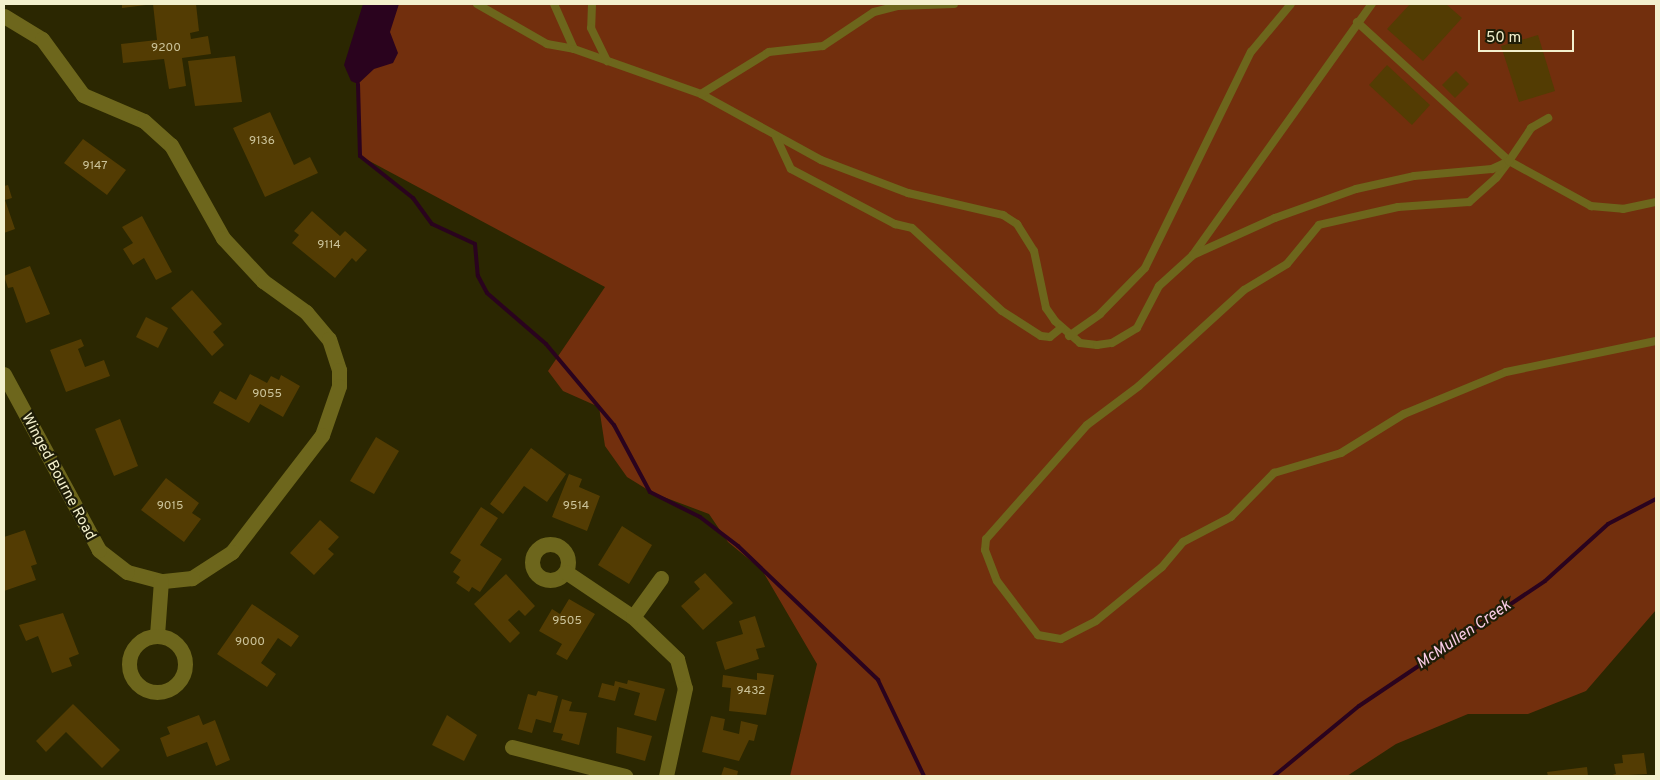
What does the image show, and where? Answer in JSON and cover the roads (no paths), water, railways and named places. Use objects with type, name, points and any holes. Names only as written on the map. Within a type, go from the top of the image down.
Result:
[{"type":"street","name":"Winged Bourne Road","points":[[4,16],[42,39],[83,95],[159,132],[176,152],[198,201],[223,238],[263,281],[306,312],[336,354],[337,402],[296,474],[218,564],[192,578],[161,581],[126,572],[99,550],[4,374]]},
{"type":"street","points":[[566,572],[633,617],[667,645],[682,671],[683,708],[666,776]]},
{"type":"street","points":[[633,617],[661,578]]},
{"type":"street","points":[[157,635],[161,581]]},
{"type":"street","points":[[512,747],[625,776]]},
{"type":"lane","points":[[477,4],[547,44],[574,49],[701,94],[776,137],[821,160],[908,193],[1003,215],[1017,224],[1034,250],[1046,308],[1061,328],[1070,336],[1097,345],[1127,336],[1146,314],[1160,286],[1192,256],[1357,22],[1372,4]]},
{"type":"lane","points":[[554,4],[574,49]]},
{"type":"lane","points":[[592,4],[590,28],[607,61]]},
{"type":"lane","points":[[701,94],[769,52],[823,46],[874,12],[898,6],[954,4]]},
{"type":"lane","points":[[1070,336],[1100,314],[1145,268],[1251,52],[1291,4]]},
{"type":"lane","points":[[1357,22],[1509,161],[1591,206],[1624,209],[1656,202]]},
{"type":"lane","points":[[1548,118],[1531,128],[1496,178],[1469,202],[1398,207],[1319,225],[1287,264],[1244,290],[1140,386],[1087,425],[986,539],[985,550],[997,581],[1038,635],[1061,639],[1096,621],[1183,542],[1231,518],[1274,473],[1341,453],[1404,414],[1506,372],[1656,341]]},
{"type":"lane","points":[[776,137],[791,169],[895,224],[912,228],[1002,311],[1042,336],[1050,337],[1061,328]]},
{"type":"lane","points":[[1192,256],[1275,218],[1356,189],[1414,176],[1492,169],[1509,161]]},
{"type":"waterway","points":[[358,84],[360,156],[413,198],[432,224],[475,244],[478,276],[487,293],[546,344],[614,425],[650,492],[700,517],[738,546],[878,680],[924,776]]},
{"type":"waterway","name":"McMullen Creek","points":[[1274,776],[1359,706],[1545,581],[1608,524],[1656,499]]}]
